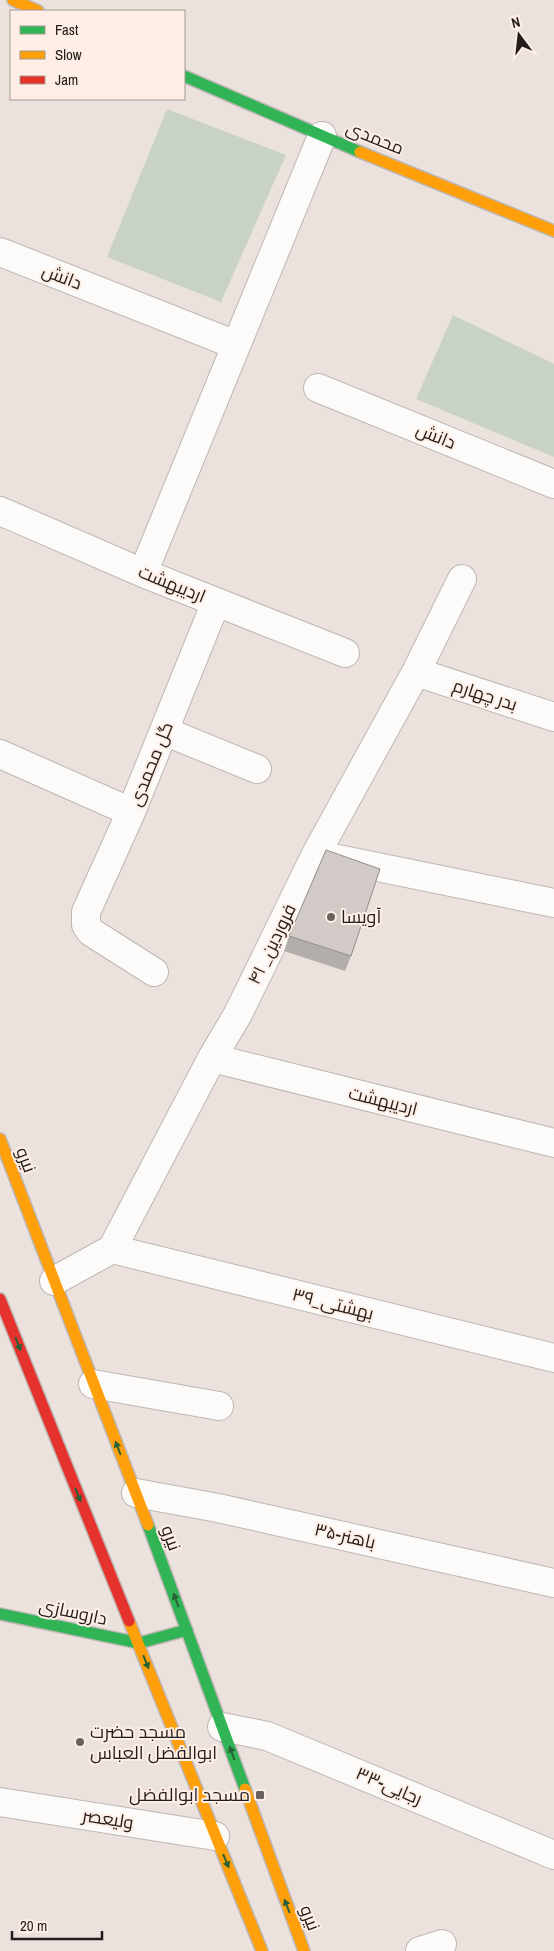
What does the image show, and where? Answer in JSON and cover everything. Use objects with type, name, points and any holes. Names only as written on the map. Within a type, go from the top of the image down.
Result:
[{"type":"main road","name":"محمدی","points":[[185,76],[322,136],[554,231]]},
{"type":"main road","name":"نیرو","points":[[0,1139],[136,1493],[304,1951]]},
{"type":"main road","points":[[0,1299],[262,1951]]},
{"type":"main road","name":"داروسازی","points":[[0,1614],[139,1644]]},
{"type":"main road","points":[[139,1644],[187,1630]]},
{"type":"street","points":[[143,573],[322,136]]},
{"type":"street","name":"دانش","points":[[0,252],[236,345]]},
{"type":"street","name":"دانش","points":[[318,388],[554,484]]},
{"type":"street","name":"اردیبهشت","points":[[0,511],[143,573],[345,652]]},
{"type":"street","name":"۴۱ _فروردین","points":[[112,1249],[212,1058],[238,1014],[316,854],[416,672],[462,579]]},
{"type":"street","name":"گل محمدی","points":[[154,972],[91,932],[86,925],[86,912],[132,812],[216,602]]},
{"type":"street","name":"بدر چهارم","points":[[416,672],[554,717]]},
{"type":"street","points":[[164,731],[257,769]]},
{"type":"street","points":[[0,754],[132,812]]},
{"type":"street","points":[[316,854],[554,903]]},
{"type":"street","name":"اردیبهشت","points":[[212,1058],[553,1140]]},
{"type":"street","points":[[54,1281],[112,1249]]},
{"type":"street","name":"۳۹_بهشتی","points":[[112,1249],[554,1358]]},
{"type":"street","points":[[93,1384],[219,1406]]},
{"type":"street","name":"۳۵-باهنر","points":[[136,1493],[218,1508],[554,1583]]},
{"type":"street","name":"۳۳-رجایی","points":[[222,1727],[267,1736],[554,1855]]},
{"type":"street","name":"ولیعصر","points":[[0,1802],[215,1836]]},
{"type":"shaded area","points":[[167,109],[286,155],[221,302],[107,257]]},
{"type":"shaded area","points":[[453,315],[554,364],[554,457],[416,399]]},
{"type":"building","name":"آویسا","points":[[326,850],[380,869],[351,956],[289,936]]},
{"type":"traffic: fast","points":[[185,76],[360,152]]},
{"type":"traffic: fast","points":[[148,1525],[245,1789]]},
{"type":"traffic: fast","points":[[0,1614],[139,1643],[187,1630]]},
{"type":"traffic: slow","points":[[13,0],[36,10]]},
{"type":"traffic: slow","points":[[360,152],[554,231]]},
{"type":"traffic: slow","points":[[0,1139],[148,1525]]},
{"type":"traffic: slow","points":[[129,1621],[262,1951]]},
{"type":"traffic: slow","points":[[245,1789],[304,1951]]},
{"type":"traffic: jam","points":[[0,1299],[129,1621]]},
{"type":"place","name":"آویسا","points":[[331,917]]},
{"type":"place","name":"مسجد حضرت ابوالفضل العباس","points":[[80,1742]]},
{"type":"place","name":"مسجد ابوالفضل","points":[[260,1795]]}]
